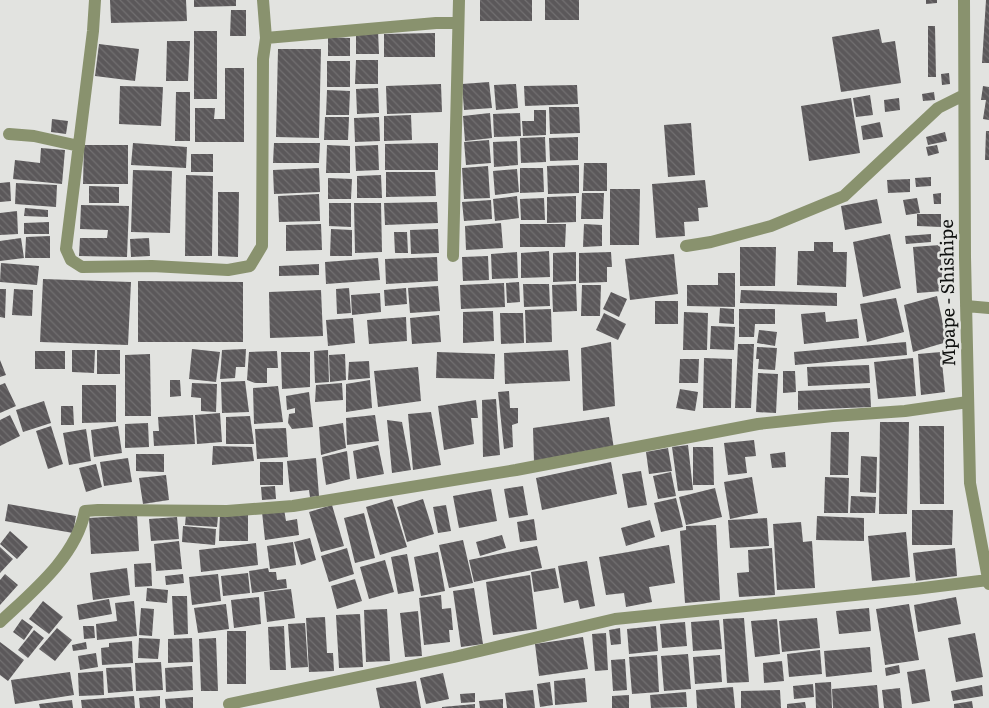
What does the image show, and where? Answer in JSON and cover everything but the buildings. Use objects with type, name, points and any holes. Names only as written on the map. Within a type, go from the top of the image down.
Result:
[{"type":"street","points":[[94,0],[93,31],[66,249],[71,260],[82,267],[152,266],[228,270],[250,266],[262,246],[263,59],[266,38],[263,0]]},
{"type":"street","points":[[453,256],[459,0]]},
{"type":"street","name":"Mpape - Shishipe","points":[[964,0],[966,306],[970,483],[989,582]]},
{"type":"street","points":[[266,38],[436,23],[458,23]]},
{"type":"street","points":[[686,246],[711,242],[771,226],[844,196],[938,108],[964,95]]},
{"type":"street","points":[[9,134],[34,136],[79,146]]},
{"type":"street","points":[[966,306],[989,308]]},
{"type":"street","points":[[0,622],[42,582],[72,544],[85,511],[227,511],[293,506],[516,470],[758,424],[905,411],[968,402]]},
{"type":"street","points":[[229,704],[454,657],[615,620],[989,582]]}]
